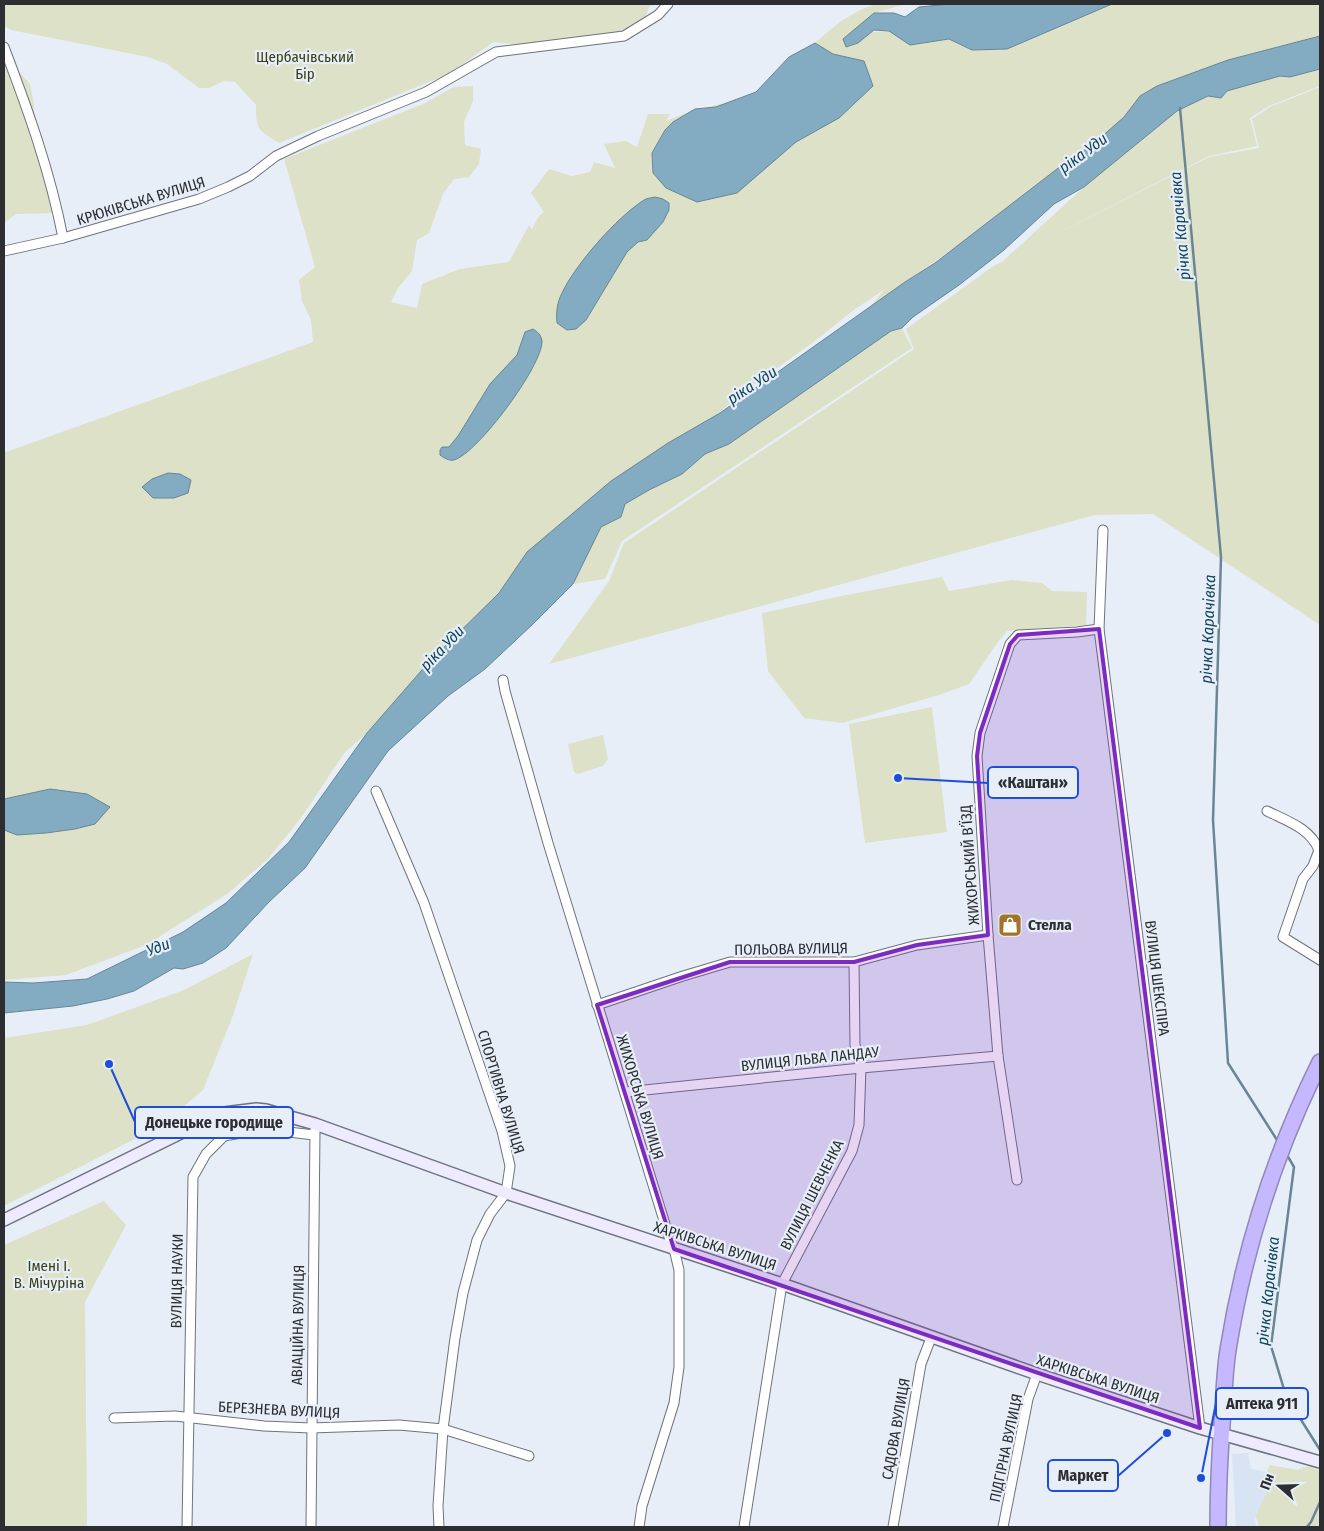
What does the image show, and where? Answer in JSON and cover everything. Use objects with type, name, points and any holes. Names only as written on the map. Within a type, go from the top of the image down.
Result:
[{"type":"highway","points":[[1218,1527],[1221,1435],[1228,1349],[1241,1283],[1265,1194],[1278,1156],[1320,1062]]},
{"type":"main road","name":"ХАРКІВСЬКА ВУЛИЦЯ","points":[[4,1220],[224,1113],[256,1109],[266,1110],[315,1124],[506,1193],[782,1284],[1037,1374],[1221,1435],[1320,1462]]},
{"type":"street","name":"КРЮКІВСЬКА ВУЛИЦЯ","points":[[4,251],[63,238],[199,199],[228,188],[250,176],[276,156],[318,136],[426,92],[496,52],[624,36],[658,15],[668,4]]},
{"type":"street","points":[[4,47],[32,120],[56,200],[63,238]]},
{"type":"street","name":"ВУЛИЦЯ ШЕКСПІРА","points":[[1103,530],[1099,629],[1200,1428]]},
{"type":"street","name":"ЖИХОРСЬКИЙ В’ЇЗД","points":[[1017,1180],[998,1056],[988,935],[977,756],[980,733],[1010,644],[1018,635],[1099,629]]},
{"type":"street","name":"ЖИХОРСЬКА ВУЛИЦЯ","points":[[503,680],[597,1005],[668,1237],[674,1249],[678,1270],[679,1367],[674,1403],[642,1506],[639,1527]]},
{"type":"street","name":"СПОРТИВНА ВУЛИЦЯ","points":[[376,790],[424,904],[502,1132],[510,1166],[506,1193],[490,1214],[476,1240],[463,1293],[443,1429],[438,1506],[439,1527]]},
{"type":"street","points":[[1267,811],[1304,830],[1315,841],[1319,850],[1312,866],[1302,879],[1283,937],[1320,960]]},
{"type":"street","name":"ПОЛЬОВА ВУЛИЦЯ","points":[[597,1005],[730,962],[854,962],[917,945],[988,935]]},
{"type":"street","name":"ВУЛИЦЯ ШЕВЧЕНКА","points":[[744,1527],[782,1284],[852,1151],[859,1125],[861,1068],[855,1045],[854,962]]},
{"type":"street","name":"ВУЛИЦЯ ЛЬВА ЛАНДАУ","points":[[625,1092],[998,1056]]},
{"type":"street","name":"АВІАЦІЙНА ВУЛИЦЯ","points":[[311,1527],[315,1124]]},
{"type":"street","name":"ВУЛИЦЯ НАУКИ","points":[[187,1527],[193,1177],[206,1154],[224,1136],[247,1132],[272,1131],[314,1136]]},
{"type":"street","name":"САДОВА ВУЛИЦЯ","points":[[893,1527],[922,1364],[931,1338]]},
{"type":"street","name":"ПІДГІРНА ВУЛИЦЯ","points":[[1004,1527],[1028,1399],[1037,1374]]},
{"type":"street","name":"БЕРЕЗНЕВА ВУЛИЦЯ","points":[[114,1418],[175,1416],[264,1426],[311,1428],[399,1425],[443,1429],[529,1456]]},
{"type":"highlighted area","points":[[1099,629],[1200,1428],[674,1249],[597,1005],[730,962],[854,962],[917,945],[988,935],[977,756],[980,733],[1010,644],[1018,635]]},
{"type":"shaded area","points":[[1248,1453],[1251,1469],[1267,1472],[1267,1492],[1255,1516],[1256,1527],[1236,1527],[1232,1454]]},
{"type":"green space","name":"Щербачівський Бір","points":[[4,4],[652,4],[649,7],[643,24],[612,34],[523,45],[493,42],[451,73],[279,143],[262,132],[258,125],[256,105],[235,82],[224,81],[209,88],[199,88],[167,64],[148,57],[11,30],[4,26]]},
{"type":"green space","points":[[876,4],[906,4],[874,13],[845,39],[872,32],[889,31],[939,41],[949,39],[972,50],[1007,49],[1112,4],[1320,4],[1320,37],[1157,86],[1140,96],[1124,117],[1098,144],[1044,180],[968,238],[870,307],[885,289],[855,309],[812,343],[741,394],[713,418],[651,454],[367,733],[345,752],[301,818],[267,860],[227,894],[146,945],[66,975],[4,980],[4,451],[6,452],[313,342],[311,320],[302,301],[299,280],[315,267],[284,159],[423,104],[454,87],[473,86],[473,101],[464,122],[465,145],[481,149],[479,164],[469,177],[454,179],[443,194],[429,233],[417,240],[412,271],[398,288],[391,302],[417,308],[422,284],[460,269],[509,262],[529,225],[532,229],[539,216],[544,212],[531,193],[549,169],[572,176],[590,172],[594,162],[615,168],[604,144],[626,141],[637,147],[648,114],[670,114],[666,121],[691,111],[725,103],[756,92],[841,21],[862,9]]},
{"type":"green space","points":[[4,56],[30,84],[34,104],[34,144],[54,191],[55,213],[16,214],[4,223]]},
{"type":"green space","points":[[1320,69],[1320,86],[1269,106],[1250,118],[1257,146],[1209,156],[1007,259],[1209,157],[1259,148],[1252,119],[1270,107],[1320,87],[1320,625],[1153,514],[1095,515],[549,664],[609,581],[624,543],[914,349],[906,329],[995,265],[1002,262],[1084,187],[1177,111],[1208,96],[1221,98],[1227,91],[1280,76],[1290,77]]},
{"type":"green space","points":[[902,328],[912,348],[622,541],[605,579],[573,584],[601,527],[621,517],[625,504],[682,474],[705,454],[729,444],[891,331]]},
{"type":"green space","points":[[942,577],[949,591],[1011,580],[1042,583],[1052,591],[1087,592],[1086,625],[1007,631],[969,684],[939,695],[843,723],[804,718],[768,671],[762,613]]},
{"type":"green space","points":[[932,707],[947,832],[865,843],[849,724]]},
{"type":"green space","points":[[603,735],[608,759],[603,766],[578,774],[574,772],[568,744]]},
{"type":"green space","points":[[253,954],[232,1018],[203,1090],[162,1125],[4,1206],[4,1038],[87,1025],[184,990]]},
{"type":"green space","name":"Імені І. В. Мічуріна","points":[[104,1201],[126,1225],[85,1302],[87,1527],[4,1527],[4,1245]]},
{"type":"green space","points":[[1270,1465],[1298,1470],[1309,1467],[1320,1471],[1320,1527],[1258,1527],[1255,1516],[1267,1492],[1267,1472]]},
{"type":"water","points":[[950,4],[1112,4],[1007,49],[972,50],[949,39],[910,45],[889,31],[874,30],[858,43],[846,47],[843,39],[874,13],[894,13],[905,17],[919,7]]},
{"type":"water","points":[[1320,36],[1320,69],[1290,77],[1280,76],[1227,91],[1221,98],[1208,96],[1177,111],[1084,187],[1054,204],[1004,250],[959,285],[913,317],[902,328],[891,331],[729,444],[705,454],[682,474],[625,504],[621,517],[601,527],[573,584],[485,669],[448,696],[388,751],[305,868],[269,902],[226,948],[203,963],[183,969],[174,968],[134,991],[107,999],[73,1006],[4,1013],[4,982],[33,983],[87,979],[183,932],[226,903],[289,842],[367,733],[428,663],[499,593],[527,552],[611,481],[668,443],[720,413],[905,282],[935,263],[1066,162],[1091,146],[1124,117],[1140,96],[1157,86],[1228,60]]},
{"type":"water","points":[[815,43],[833,54],[864,61],[873,86],[839,118],[796,142],[737,193],[697,202],[666,188],[653,173],[652,153],[665,130],[673,122],[695,109],[716,107],[756,92],[789,57]]},
{"type":"water","points":[[655,197],[669,203],[669,210],[663,222],[647,240],[638,242],[627,252],[586,320],[576,329],[567,330],[557,323],[557,308],[560,297],[576,269],[598,242],[622,218],[645,199]]},
{"type":"water","points":[[533,329],[542,339],[539,353],[521,387],[493,426],[465,454],[454,460],[440,455],[442,447],[449,447],[458,436],[490,384],[517,355],[525,332]]},
{"type":"water","points":[[168,473],[180,474],[191,480],[188,493],[174,498],[153,498],[142,487],[152,479]]},
{"type":"water","points":[[50,789],[87,794],[110,807],[95,824],[75,829],[17,835],[4,830],[4,799]]},
{"type":"waterway","name":"річка Карачівка","points":[[1180,108],[1221,557],[1213,820],[1228,1063],[1277,1140]]},
{"type":"waterway","name":"річка Карачівка","points":[[1287,1155],[1294,1167],[1271,1346],[1286,1396],[1320,1450]]},
{"type":"waterway","name":"річка Карачівка","points":[[1307,1527],[1320,1502]]},
{"type":"place","name":"«Каштан»","points":[[898,778]]},
{"type":"place","name":"Стелла","points":[[1010,925]]},
{"type":"place","name":"Донецьке городище","points":[[109,1064]]},
{"type":"place","name":"Маркет","points":[[1167,1433]]},
{"type":"place","name":"Аптека 911","points":[[1201,1478]]},
{"type":"water label","name":"ріка Уди","points":[[1083,153]]},
{"type":"water label","name":"ріка Уди","points":[[752,385]]},
{"type":"water label","name":"ріка Уди","points":[[442,648]]},
{"type":"water label","name":"Уди","points":[[158,947]]}]
